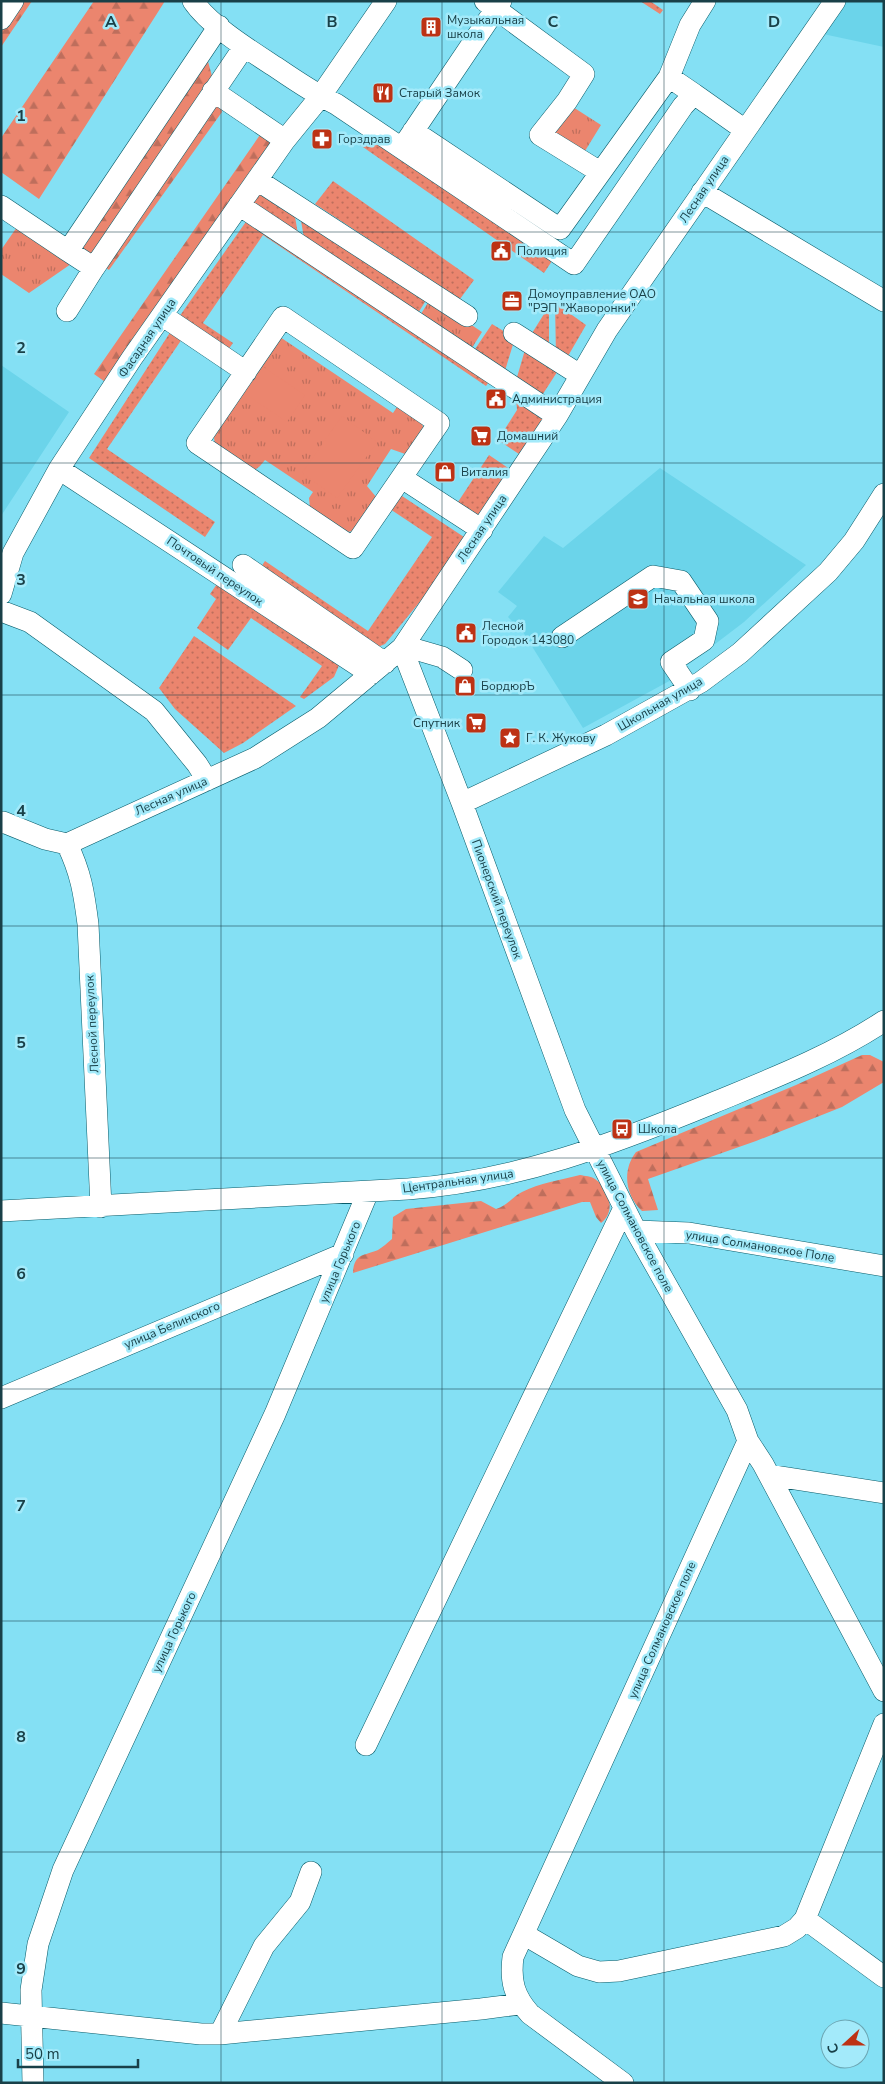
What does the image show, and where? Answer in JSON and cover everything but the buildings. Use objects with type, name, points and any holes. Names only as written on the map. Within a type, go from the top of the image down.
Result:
[{"type":"street","points":[[1,18],[13,1]]},
{"type":"street","name":"Фасадная улица","points":[[1,594],[13,552],[59,468],[284,140],[320,97],[386,1]]},
{"type":"street","points":[[197,3],[219,26],[244,47],[320,97],[408,140],[560,229],[669,77],[690,25],[705,1]]},
{"type":"street","name":"Лесная улица","points":[[68,844],[255,758],[318,718],[403,647],[557,416],[608,330],[835,1]]},
{"type":"street","points":[[408,140],[494,4],[584,74],[567,101],[540,135],[600,172]]},
{"type":"street","points":[[68,251],[219,26]]},
{"type":"street","points":[[67,311],[94,268],[244,47]]},
{"type":"street","points":[[669,77],[745,130]]},
{"type":"street","points":[[214,91],[284,140]]},
{"type":"street","points":[[408,140],[574,264],[683,106],[694,94]]},
{"type":"street","points":[[257,180],[467,316]]},
{"type":"street","points":[[702,192],[884,301]]},
{"type":"street","points":[[239,205],[557,416]]},
{"type":"street","points":[[1,206],[94,268]]},
{"type":"street","points":[[162,316],[246,372]]},
{"type":"street","points":[[283,318],[439,423],[353,548],[197,443],[246,372],[283,318]]},
{"type":"street","points":[[514,333],[580,375]]},
{"type":"street","name":"Почтовый переулок","points":[[59,468],[378,669]]},
{"type":"street","points":[[402,478],[482,530]]},
{"type":"street","name":"Школьная улица","points":[[462,803],[606,735],[690,690],[740,653],[828,572],[854,541],[884,494]]},
{"type":"street","points":[[243,564],[378,669]]},
{"type":"street","points":[[562,637],[653,576],[680,581],[708,621],[704,640],[671,662],[690,690]]},
{"type":"street","points":[[1,611],[30,622],[154,710],[197,764],[207,780]]},
{"type":"street","points":[[403,647],[442,656],[462,670]]},
{"type":"street","name":"Пионерский переулок","points":[[403,647],[575,1110],[594,1149]]},
{"type":"street","points":[[2,821],[45,838],[68,844]]},
{"type":"street","name":"Лесной переулок","points":[[68,844],[83,886],[88,924],[100,1207]]},
{"type":"street","name":"Центральная улица","points":[[1,1211],[429,1188],[521,1172],[594,1149],[765,1082],[881,1026]]},
{"type":"street","name":"улица Солмановское поле","points":[[520,2004],[513,1987],[511,1972],[513,1957],[525,1935],[748,1441],[737,1410],[636,1231],[594,1149]]},
{"type":"street","name":"улица Горького","points":[[32,2083],[31,1990],[38,1944],[64,1870],[275,1414],[368,1192]]},
{"type":"street","points":[[366,1746],[624,1208]]},
{"type":"street","name":"улица Солмановское Поле","points":[[636,1231],[689,1234],[884,1266]]},
{"type":"street","name":"улица Белинского","points":[[1,1398],[343,1254]]},
{"type":"street","points":[[748,1441],[769,1475],[884,1691]]},
{"type":"street","points":[[769,1475],[884,1493]]},
{"type":"street","points":[[525,1935],[578,1966],[599,1972],[619,1971],[784,1936],[797,1928],[805,1919],[884,1724]]},
{"type":"street","points":[[220,2034],[264,1946],[300,1902],[311,1872]]},
{"type":"street","points":[[805,1919],[884,1977]]},
{"type":"street","points":[[1,2012],[202,2034],[220,2034],[520,2004],[530,2014],[623,2083]]},
{"type":"shaded area","points":[[845,1],[884,1],[884,47],[823,34]]},
{"type":"shaded area","points":[[1,365],[69,412],[1,516]]},
{"type":"shaded area","name":"Начальная школа","points":[[660,468],[806,565],[744,622],[685,667],[673,679],[583,728],[523,632],[508,617],[517,606],[498,592],[544,536],[563,548]]},
{"type":"green space","points":[[1,1],[32,1],[1,47]]},
{"type":"green space","points":[[94,1],[165,1],[39,199],[1,172],[1,138]]},
{"type":"green space","points":[[640,1],[650,1],[663,10],[660,14]]},
{"type":"green space","points":[[202,40],[222,112],[109,270],[70,243]]},
{"type":"green space","points":[[562,100],[601,125],[585,151],[545,126]]},
{"type":"green space","points":[[262,132],[275,142],[108,384],[94,374]]},
{"type":"green space","points":[[366,135],[552,261],[544,273],[360,145]]},
{"type":"green space","points":[[333,181],[474,280],[460,299],[315,204]]},
{"type":"green space","points":[[258,182],[293,205],[299,240],[244,203]]},
{"type":"green space","points":[[299,209],[430,294],[415,318],[305,244]]},
{"type":"green space","points":[[250,216],[491,379],[486,386],[263,235],[203,323],[233,343],[228,350],[179,317]]},
{"type":"green space","points":[[17,227],[71,264],[29,293],[1,274],[1,250]]},
{"type":"green space","points":[[431,298],[482,332],[470,351],[419,317]]},
{"type":"green space","points":[[555,303],[586,325],[564,363],[556,357]]},
{"type":"green space","points":[[549,306],[549,352],[529,338]]},
{"type":"green space","points":[[492,324],[515,338],[503,377],[471,355]]},
{"type":"green space","points":[[171,331],[182,339],[107,449],[215,522],[205,537],[89,458]]},
{"type":"green space","points":[[280,337],[393,413],[397,407],[422,424],[424,429],[408,455],[391,449],[367,486],[377,498],[353,531],[348,532],[310,508],[309,498],[313,492],[265,460],[255,470],[215,446],[214,437]]},
{"type":"green space","points":[[527,343],[561,366],[539,400],[515,384]]},
{"type":"green space","points":[[262,366],[305,395],[287,422],[244,393]]},
{"type":"green space","points":[[516,397],[546,417],[522,456],[498,440],[517,410]]},
{"type":"green space","points":[[342,416],[377,442],[337,498],[302,473]]},
{"type":"green space","points":[[489,455],[511,470],[479,520],[456,505]]},
{"type":"green space","points":[[399,494],[464,537],[423,598],[385,644],[378,647],[261,567],[265,561],[368,631],[432,537],[390,509]]},
{"type":"green space","points":[[219,581],[340,663],[334,677],[304,699],[300,697],[322,666],[251,618],[228,650],[197,628],[216,599],[210,594]]},
{"type":"green space","points":[[194,636],[296,706],[243,743],[224,753],[175,709],[159,688]]},
{"type":"green space","points":[[862,1055],[870,1055],[884,1062],[884,1082],[842,1107],[756,1141],[648,1179],[658,1210],[642,1211],[636,1205],[629,1190],[627,1174],[636,1152],[796,1085]]},
{"type":"green space","points":[[580,1175],[595,1179],[607,1194],[610,1207],[606,1218],[601,1223],[596,1217],[590,1202],[582,1202],[353,1273],[355,1262],[361,1256],[378,1250],[392,1239],[393,1217],[406,1209],[481,1201],[496,1209],[529,1189]]},
{"type":"place","name":"Музыкальная школа","points":[[431,27]]},
{"type":"place","name":"Старый Замок","points":[[383,93]]},
{"type":"place","name":"Горздрав","points":[[322,139]]},
{"type":"place","name":"Полиция","points":[[501,251]]},
{"type":"place","name":"Домоуправление ОАО \"РЭП \"Жаворонки\"","points":[[512,301]]},
{"type":"place","name":"Администрация","points":[[496,399]]},
{"type":"place","name":"Домашний","points":[[481,436]]},
{"type":"place","name":"Виталия","points":[[445,472]]},
{"type":"place","name":"Начальная школа","points":[[638,599]]},
{"type":"place","name":"Лесной Городок 143080","points":[[466,633]]},
{"type":"place","name":"БордюрЪ","points":[[465,686]]},
{"type":"place","name":"Спутник","points":[[476,723]]},
{"type":"place","name":"Г. К. Жукову","points":[[510,738]]},
{"type":"place","name":"Школа","points":[[622,1129]]}]
